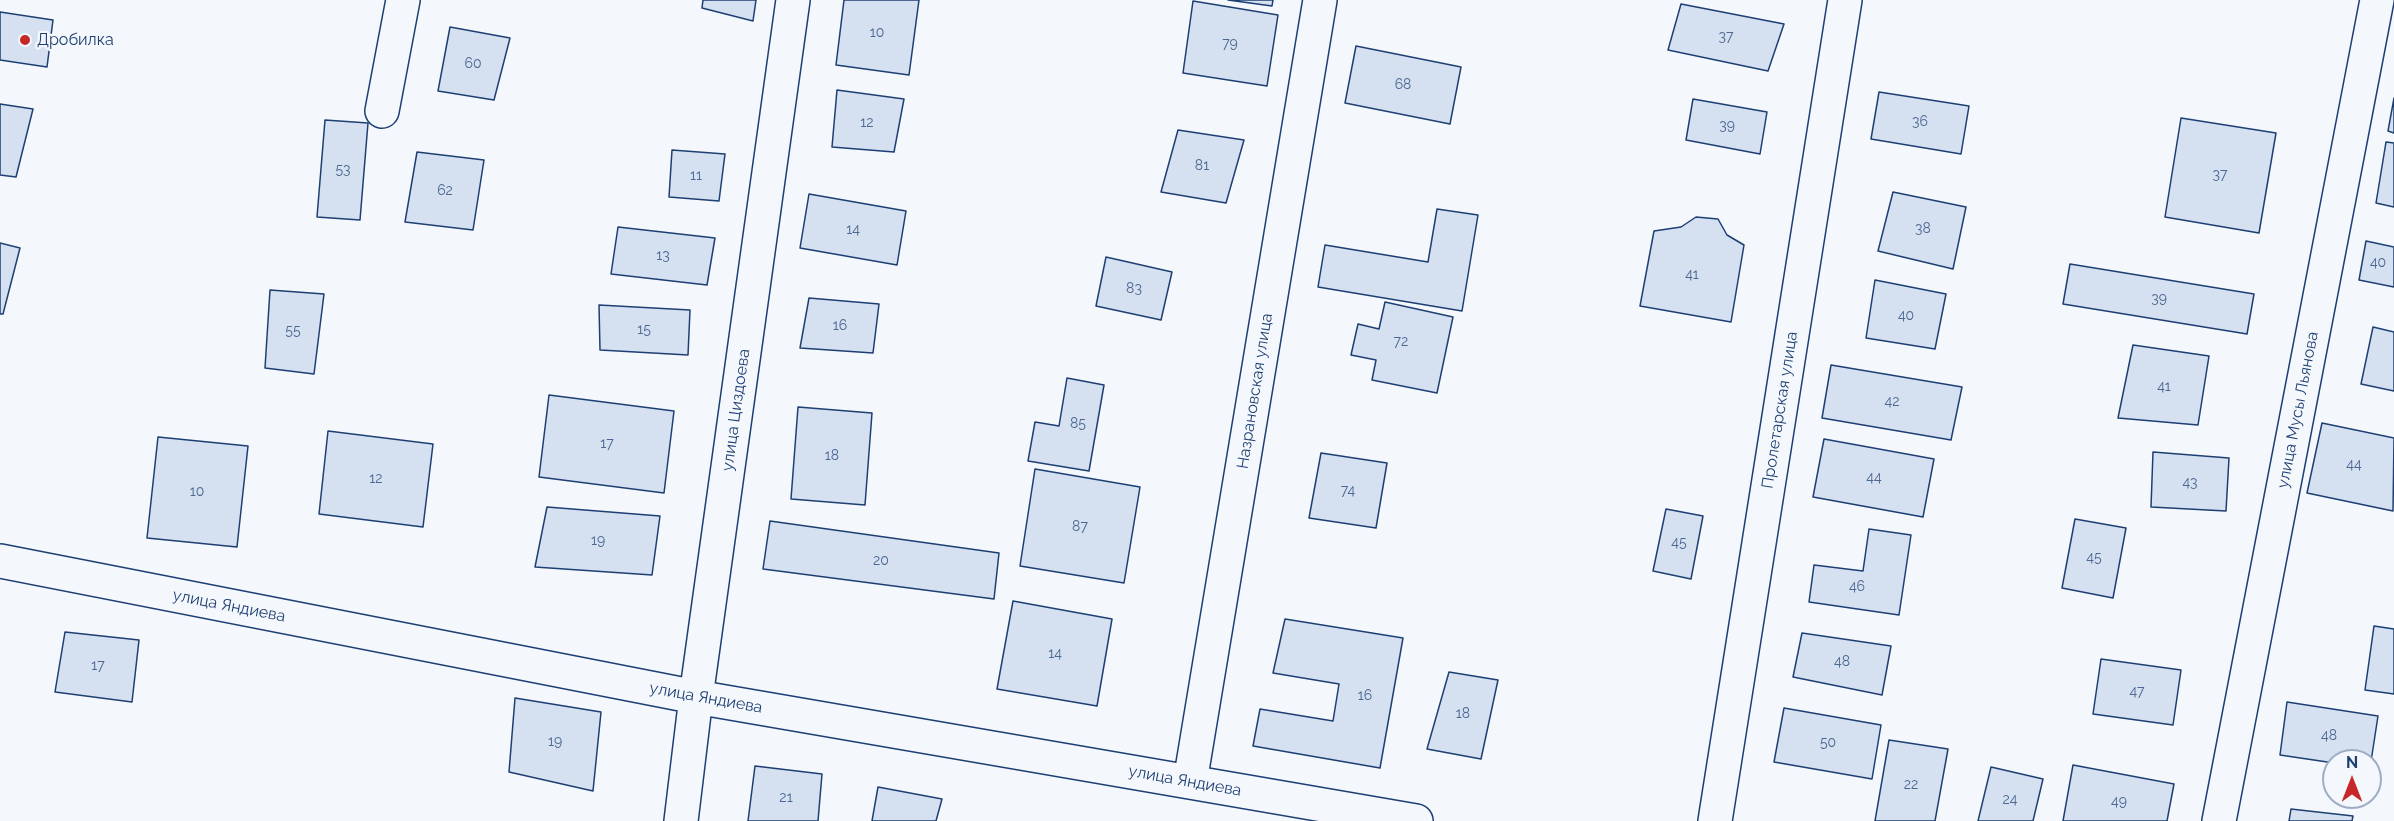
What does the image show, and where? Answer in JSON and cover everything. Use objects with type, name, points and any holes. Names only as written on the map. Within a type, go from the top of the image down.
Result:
[{"type":"street","points":[[382,111],[403,0]]},
{"type":"street","name":"улица Циздоева","points":[[681,821],[696,697],[793,0]]},
{"type":"street","name":"Назрановская улица","points":[[1190,782],[1320,0]]},
{"type":"street","name":"Пролетарская улица","points":[[1715,821],[1845,0]]},
{"type":"street","name":"улица Мусы Льянова","points":[[2219,821],[2378,0]]},
{"type":"street","name":"улица Яндиева","points":[[0,561],[696,697],[1416,821]]},
{"type":"building","points":[[703,0],[756,0],[753,21],[702,8]]},
{"type":"building","points":[[844,0],[919,0],[909,75],[836,65]]},
{"type":"building","points":[[1228,0],[1273,0],[1272,6]]},
{"type":"building","points":[[1193,1],[1278,15],[1267,86],[1183,73]]},
{"type":"building","points":[[1681,4],[1784,24],[1768,71],[1668,50]]},
{"type":"building","name":"Дробилка","points":[[0,12],[53,20],[47,67],[0,60]]},
{"type":"building","points":[[450,27],[510,38],[494,100],[438,91]]},
{"type":"building","points":[[1356,46],[1461,67],[1450,124],[1345,103]]},
{"type":"building","points":[[837,90],[904,99],[894,152],[832,147]]},
{"type":"building","points":[[1879,92],[1969,106],[1961,154],[1871,139]]},
{"type":"building","points":[[2394,98],[2394,133],[2388,131]]},
{"type":"building","points":[[1693,99],[1767,112],[1760,154],[1686,140]]},
{"type":"building","points":[[0,104],[33,109],[16,177],[0,175]]},
{"type":"building","points":[[2181,118],[2276,133],[2259,233],[2165,217]]},
{"type":"building","points":[[325,120],[368,123],[360,220],[317,217]]},
{"type":"building","points":[[1178,130],[1244,140],[1226,203],[1161,192]]},
{"type":"building","points":[[2386,142],[2394,143],[2394,207],[2376,203]]},
{"type":"building","points":[[672,150],[725,154],[719,201],[669,197]]},
{"type":"building","points":[[417,152],[484,160],[473,230],[405,222]]},
{"type":"building","points":[[1893,192],[1966,207],[1953,269],[1878,251]]},
{"type":"building","points":[[809,194],[906,211],[897,265],[800,248]]},
{"type":"building","points":[[1437,209],[1478,215],[1462,311],[1318,287],[1325,245],[1428,262]]},
{"type":"building","points":[[1696,217],[1718,219],[1727,235],[1744,245],[1731,322],[1640,306],[1654,231],[1681,227]]},
{"type":"building","points":[[618,227],[715,238],[707,285],[611,274]]},
{"type":"building","points":[[2366,241],[2394,247],[2394,287],[2359,280]]},
{"type":"building","points":[[0,243],[20,248],[3,314],[0,314]]},
{"type":"building","points":[[1106,257],[1172,272],[1161,320],[1096,306]]},
{"type":"building","points":[[2070,264],[2254,294],[2247,334],[2063,304]]},
{"type":"building","points":[[1875,280],[1946,294],[1935,349],[1866,338]]},
{"type":"building","points":[[270,290],[324,294],[314,374],[265,368]]},
{"type":"building","points":[[809,298],[879,304],[873,353],[800,348]]},
{"type":"building","points":[[1385,302],[1453,317],[1437,393],[1372,380],[1376,360],[1351,355],[1358,324],[1379,329]]},
{"type":"building","points":[[599,305],[690,310],[688,355],[600,350]]},
{"type":"building","points":[[2373,327],[2394,332],[2394,391],[2361,384]]},
{"type":"building","points":[[2133,345],[2209,356],[2198,425],[2118,418]]},
{"type":"building","points":[[1831,365],[1962,387],[1951,440],[1822,418]]},
{"type":"building","points":[[1067,378],[1104,385],[1089,471],[1028,461],[1035,422],[1059,426]]},
{"type":"building","points":[[549,395],[674,411],[664,493],[539,477]]},
{"type":"building","points":[[798,407],[872,413],[865,505],[791,499]]},
{"type":"building","points":[[2322,423],[2394,438],[2393,511],[2307,493]]},
{"type":"building","points":[[328,431],[433,444],[423,527],[319,514]]},
{"type":"building","points":[[158,437],[248,446],[237,547],[147,538]]},
{"type":"building","points":[[1824,439],[1934,459],[1923,517],[1813,497]]},
{"type":"building","points":[[2153,452],[2229,458],[2226,511],[2151,507]]},
{"type":"building","points":[[1321,453],[1387,463],[1376,528],[1309,518]]},
{"type":"building","points":[[1035,469],[1140,487],[1124,583],[1020,566]]},
{"type":"building","points":[[547,507],[660,516],[652,575],[535,567]]},
{"type":"building","points":[[1666,509],[1703,516],[1691,579],[1653,571]]},
{"type":"building","points":[[2075,519],[2126,528],[2113,598],[2062,588]]},
{"type":"building","points":[[770,521],[999,553],[994,599],[763,569]]},
{"type":"building","points":[[1869,529],[1911,535],[1899,615],[1809,602],[1814,565],[1863,571]]},
{"type":"building","points":[[1013,601],[1112,619],[1097,706],[997,689]]},
{"type":"building","points":[[1285,619],[1403,638],[1380,768],[1253,746],[1260,709],[1333,721],[1339,684],[1273,673]]},
{"type":"building","points":[[2374,626],[2394,629],[2394,694],[2365,690]]},
{"type":"building","points":[[65,632],[139,640],[132,702],[55,692]]},
{"type":"building","points":[[1802,633],[1891,646],[1882,695],[1793,677]]},
{"type":"building","points":[[2101,659],[2181,670],[2173,725],[2093,714]]},
{"type":"building","points":[[1449,672],[1498,680],[1481,759],[1427,749]]},
{"type":"building","points":[[515,698],[601,712],[593,791],[509,772]]},
{"type":"building","points":[[2287,702],[2378,716],[2373,749],[2322,749],[2322,761],[2280,755]]},
{"type":"building","points":[[1784,708],[1881,725],[1872,779],[1774,762]]},
{"type":"building","points":[[1889,740],[1948,749],[1935,821],[1875,821]]},
{"type":"building","points":[[2073,765],[2174,784],[2167,821],[2063,821]]},
{"type":"building","points":[[755,766],[822,774],[818,821],[748,821]]},
{"type":"building","points":[[1991,767],[2043,779],[2033,821],[1978,821]]},
{"type":"building","points":[[878,787],[942,799],[936,821],[872,821]]},
{"type":"building","points":[[2291,809],[2353,816],[2352,821],[2289,821]]},
{"type":"place","name":"Дробилка","points":[[25,40]]}]
